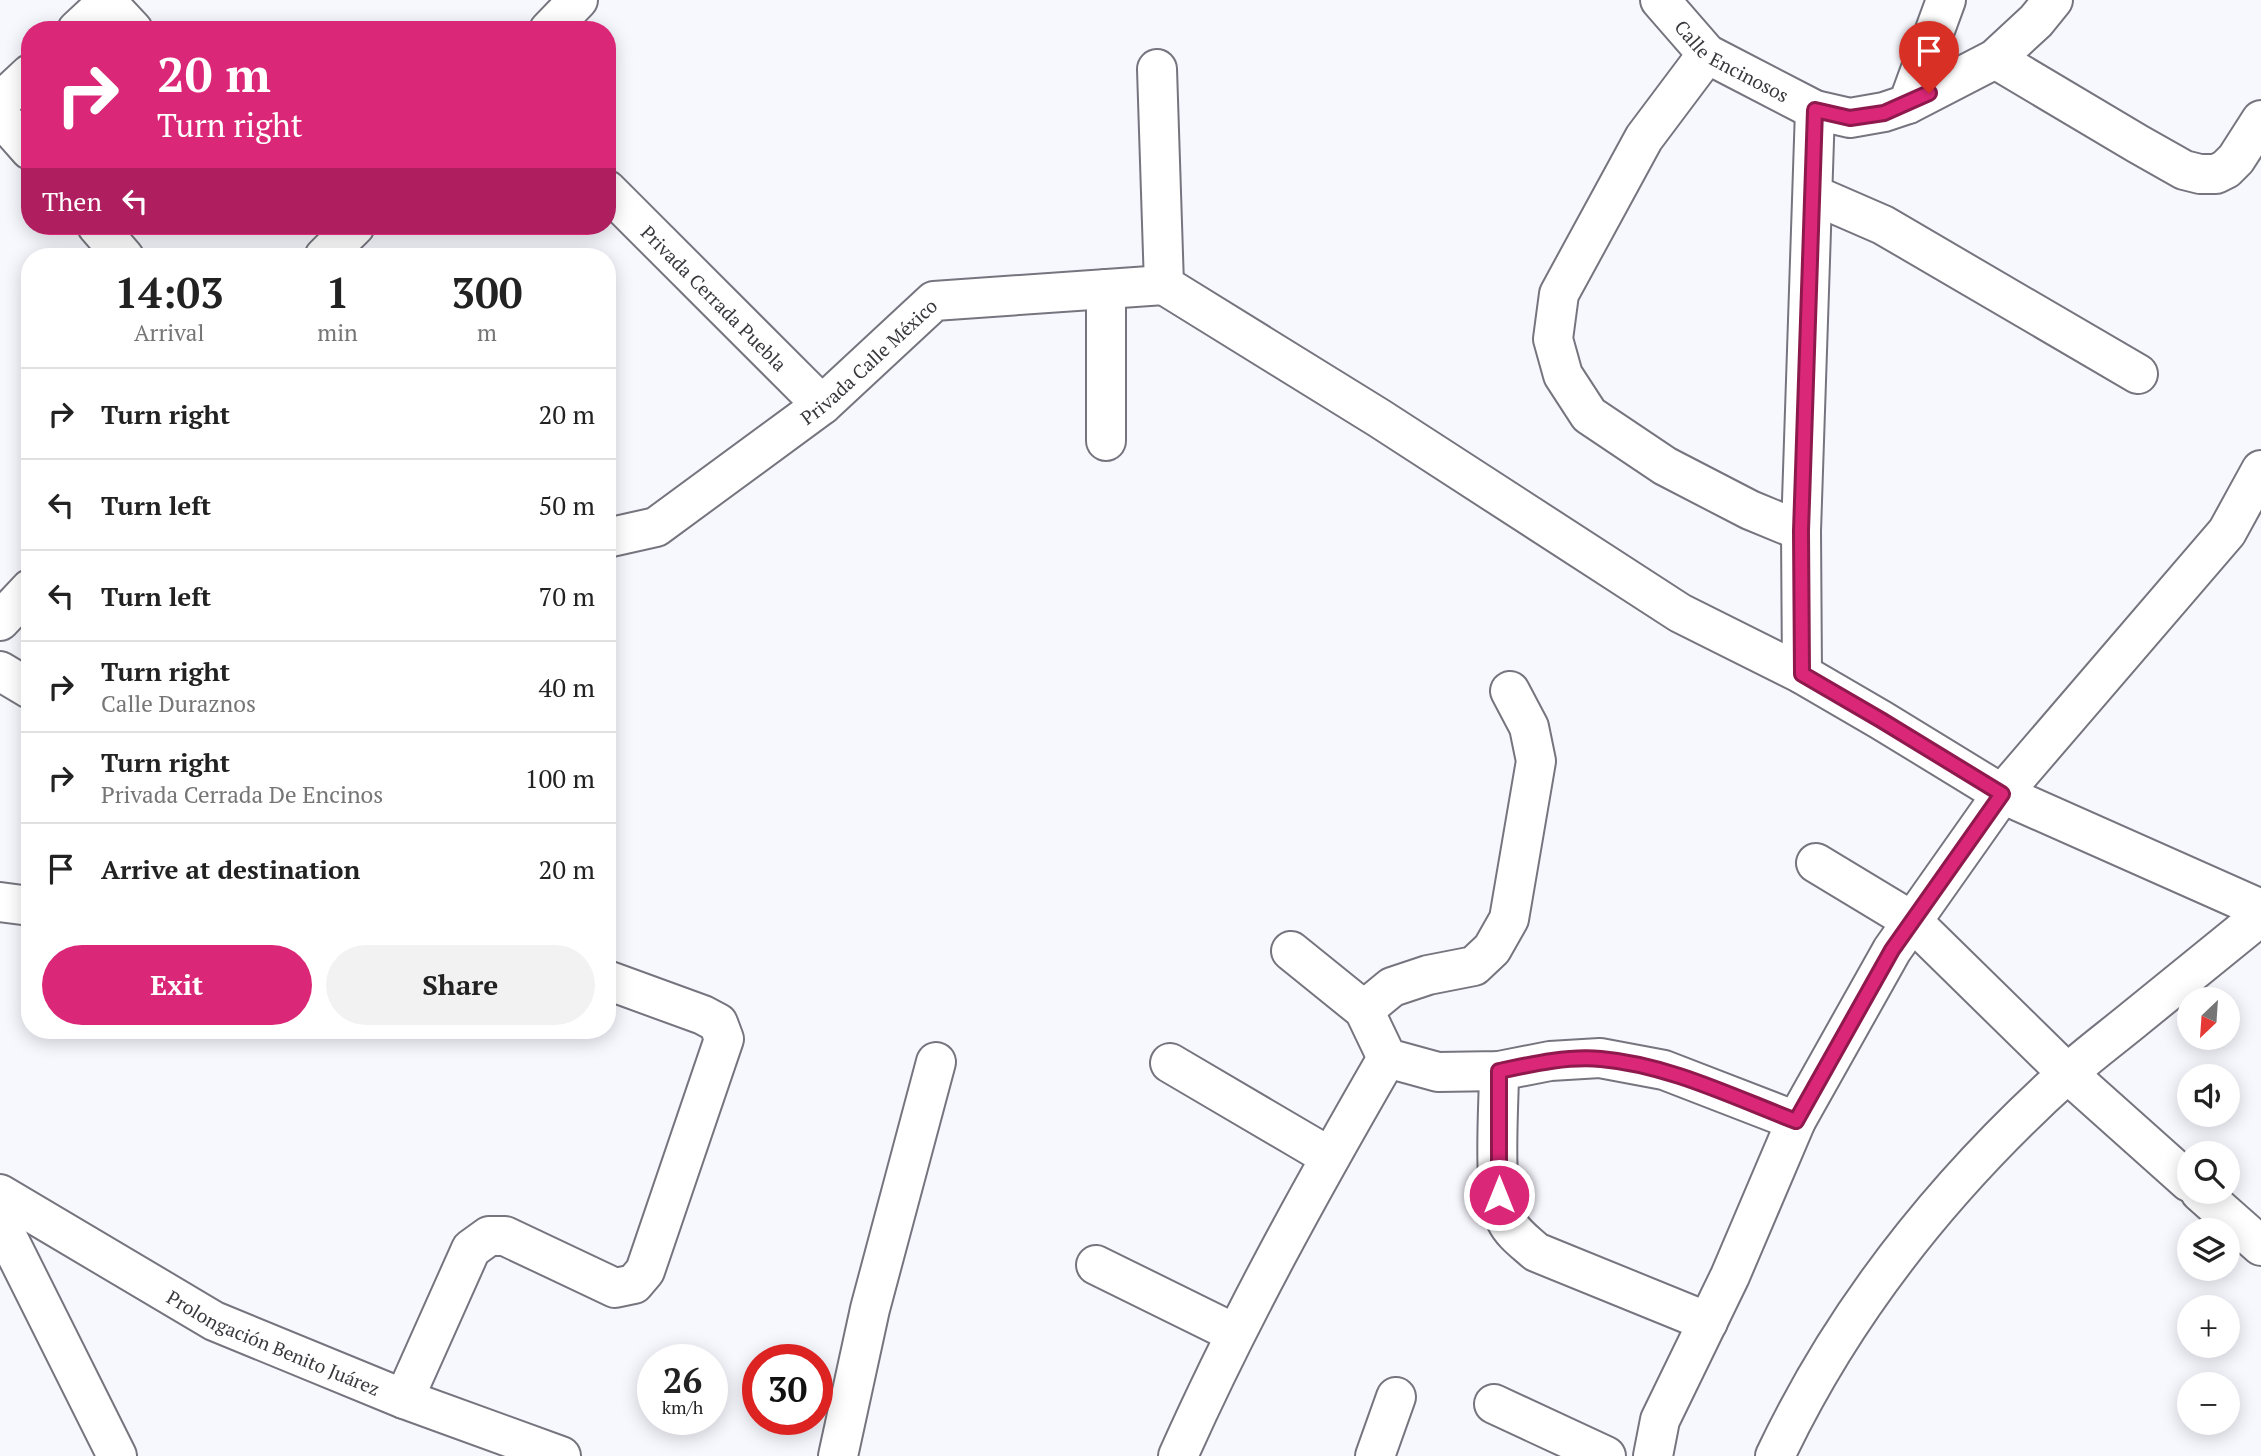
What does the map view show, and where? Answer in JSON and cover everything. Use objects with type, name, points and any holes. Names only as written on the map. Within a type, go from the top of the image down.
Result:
[{"type":"street","points":[[558,21],[579,0]]},
{"type":"street","name":"Calle Encinosos","points":[[1660,0],[1707,54],[1815,110],[1850,118],[1884,113],[1908,104],[1995,59],[2036,21],[2053,0]]},
{"type":"street","points":[[1908,104],[1946,0]]},
{"type":"street","points":[[87,21],[106,1],[125,21]]},
{"type":"street","points":[[1707,54],[1644,138],[1559,293],[1553,339],[1563,375],[1589,415],[1665,466],[1750,510],[1801,531]]},
{"type":"street","points":[[1995,59],[2184,170],[2200,174],[2216,174],[2226,169],[2236,159],[2261,120]]},
{"type":"street","points":[[1157,69],[1164,285],[1379,418],[1680,613],[1802,674],[2002,794],[2261,909]]},
{"type":"street","points":[[0,102],[21,82]]},
{"type":"street","points":[[1802,674],[1801,531],[1815,110]]},
{"type":"street","points":[[0,116],[21,140]]},
{"type":"street","points":[[1814,195],[1883,225],[2138,374]]},
{"type":"street","name":"Privada Cerrada Puebla","points":[[616,199],[822,405]]},
{"type":"street","name":"Privada Calle México","points":[[616,536],[656,527],[822,405],[934,301],[1164,285]]},
{"type":"street","points":[[1106,289],[1106,441]]},
{"type":"street","points":[[1653,1456],[1660,1420],[1708,1322],[1796,1121],[1892,950],[2002,794],[2227,532],[2261,470]]},
{"type":"street","points":[[0,621],[21,599]]},
{"type":"street","points":[[0,671],[21,684]]},
{"type":"street","points":[[1364,1010],[1392,987],[1428,975],[1474,967],[1492,949],[1509,919],[1536,761],[1529,727],[1510,691]]},
{"type":"street","points":[[1816,863],[1912,921],[2067,1073],[2177,1171]]},
{"type":"street","points":[[0,902],[21,905]]},
{"type":"street","points":[[1775,1456],[1797,1411],[1860,1306],[1905,1245],[1958,1181],[2067,1073],[2261,916]]},
{"type":"street","points":[[1291,951],[1364,1010],[1387,1058],[1438,1072],[1499,1071],[1550,1061],[1600,1058],[1664,1070],[1796,1121]]},
{"type":"street","points":[[404,1399],[471,1250],[489,1236],[505,1236],[615,1288],[634,1284],[645,1271],[724,1039],[719,1023],[616,983]]},
{"type":"street","points":[[1178,1456],[1234,1333],[1387,1058]]},
{"type":"street","points":[[838,1456],[870,1309],[936,1062]]},
{"type":"street","points":[[1170,1063],[1330,1157]]},
{"type":"street","points":[[1499,1071],[1499,1195],[1506,1220],[1518,1236],[1536,1252],[1708,1322]]},
{"type":"street","name":"Prolongación Benito Juárez","points":[[0,1194],[214,1321],[404,1399],[561,1456]]},
{"type":"street","points":[[2214,1204],[2261,1246]]},
{"type":"street","points":[[0,1222],[117,1456]]},
{"type":"street","points":[[1096,1265],[1234,1333]]},
{"type":"street","points":[[1375,1456],[1396,1397]]},
{"type":"street","points":[[1494,1404],[1606,1456]]},
{"type":"route","points":[[1499,1195],[1499,1071],[1550,1061],[1600,1058],[1664,1070],[1796,1121],[1892,950],[2002,794],[1802,674],[1801,531],[1815,110],[1850,118],[1884,113],[1929,93]]}]
